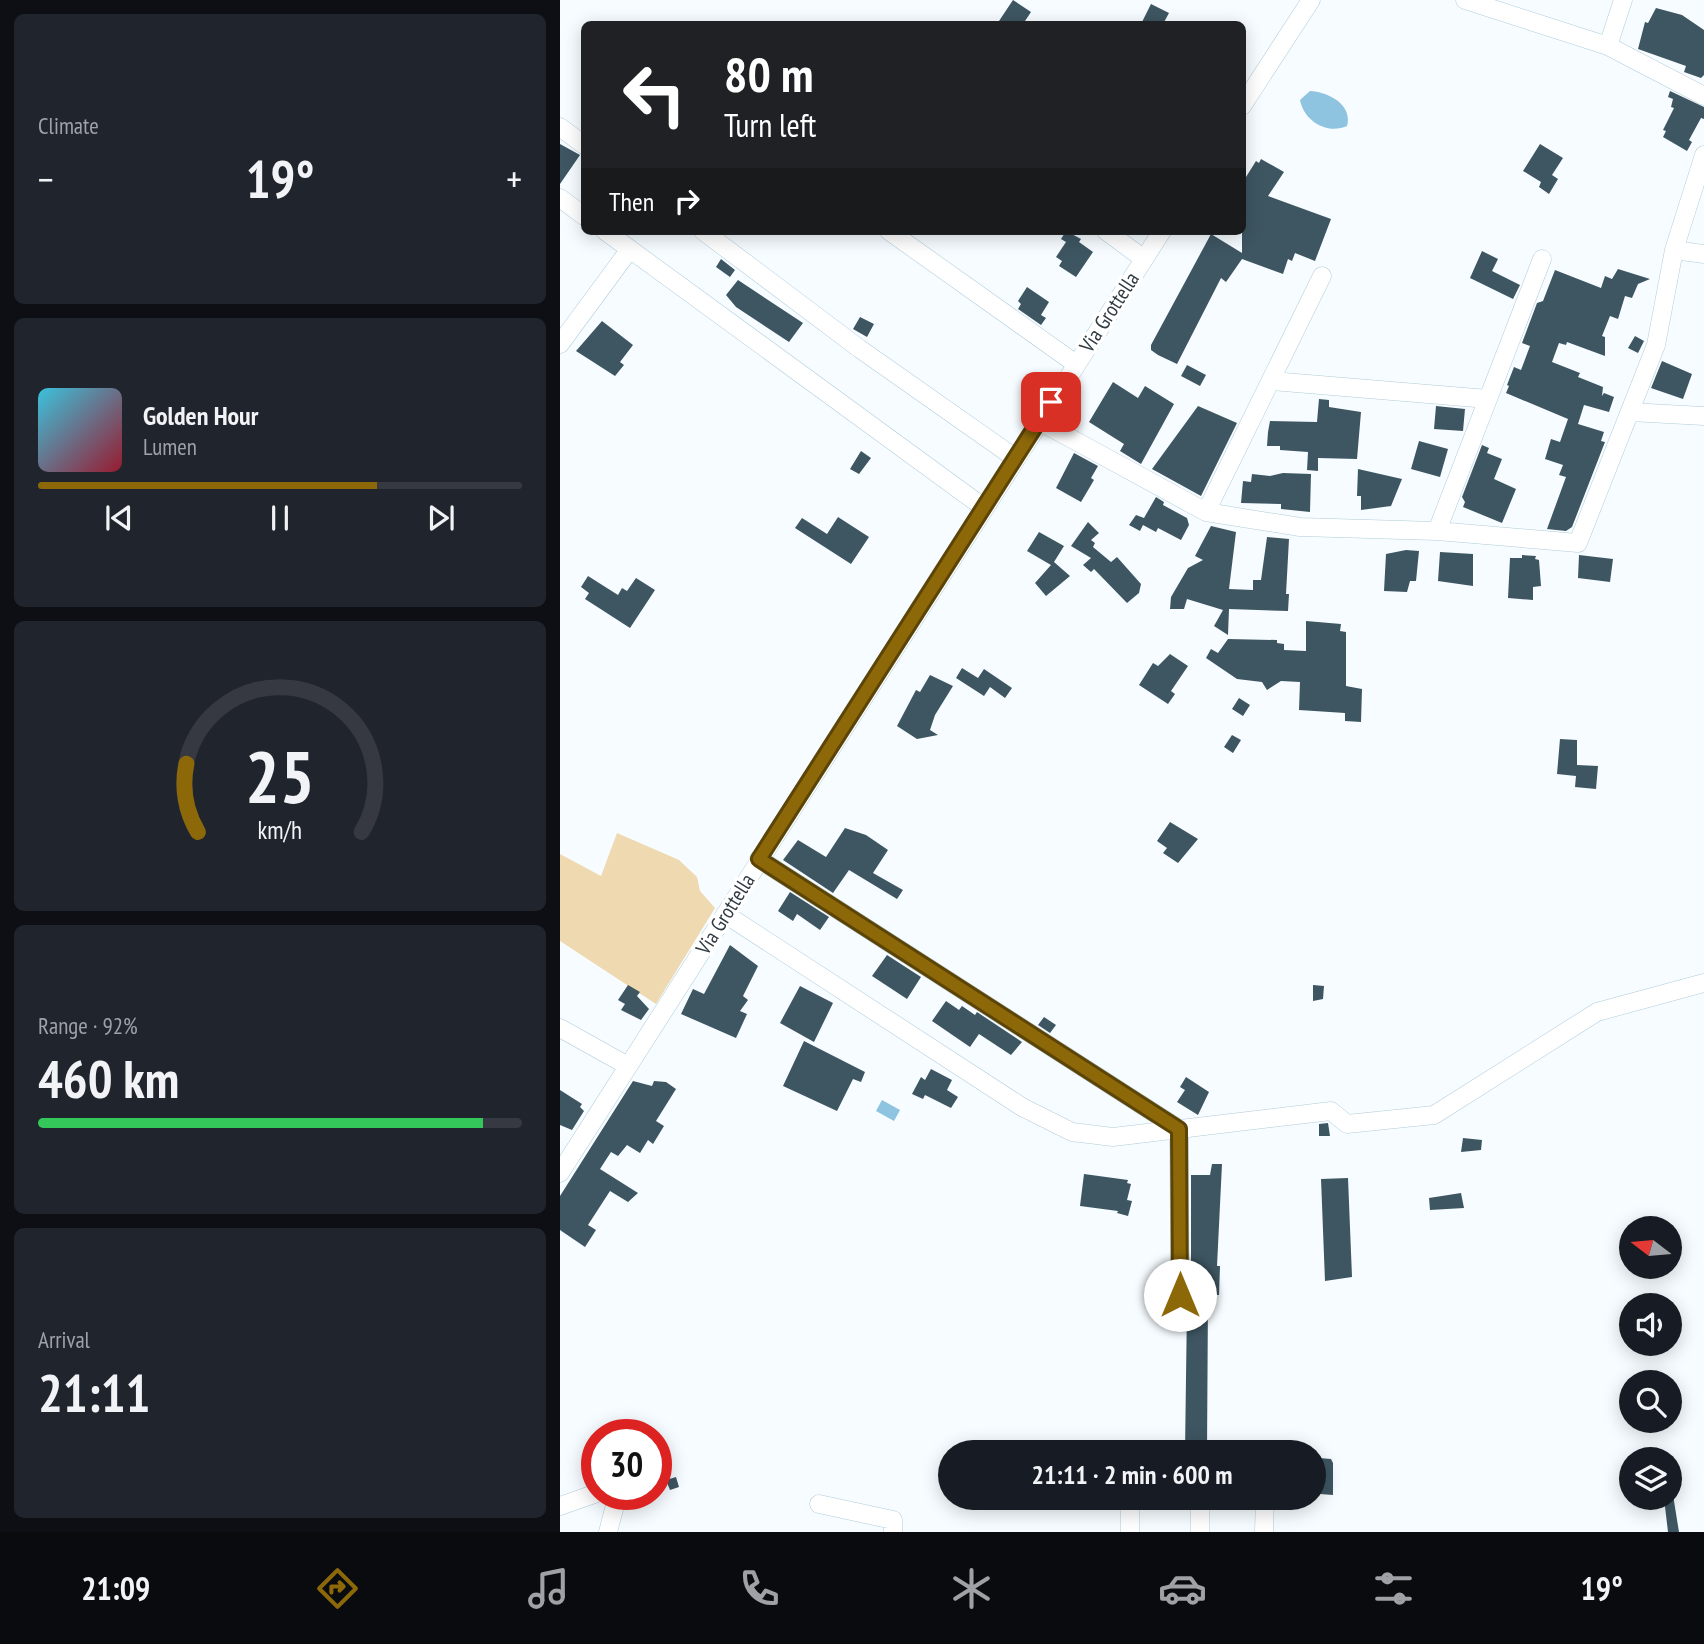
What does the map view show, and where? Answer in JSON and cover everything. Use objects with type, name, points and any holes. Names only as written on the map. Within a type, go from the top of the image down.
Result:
[{"type":"street","points":[[1246,100],[1311,0]]},
{"type":"street","points":[[1465,0],[1608,46],[1704,96]]},
{"type":"street","points":[[1608,46],[1623,0]]},
{"type":"street","points":[[560,127],[581,143]]},
{"type":"street","points":[[1039,421],[1206,512],[1300,527],[1437,531],[1578,542],[1656,345],[1674,250],[1704,155]]},
{"type":"street","points":[[560,198],[581,214]]},
{"type":"street","points":[[611,235],[983,507]]},
{"type":"street","points":[[708,235],[860,349],[1015,458]]},
{"type":"street","points":[[895,235],[1076,364]]},
{"type":"street","points":[[1111,235],[1144,259]]},
{"type":"street","name":"Via Grottella","points":[[560,1173],[983,507],[1159,235]]},
{"type":"street","points":[[560,344],[630,249]]},
{"type":"street","points":[[1674,250],[1704,254]]},
{"type":"street","points":[[1437,531],[1542,259]]},
{"type":"street","points":[[1206,512],[1322,276]]},
{"type":"street","points":[[1272,381],[1488,399]]},
{"type":"street","points":[[1630,412],[1704,415]]},
{"type":"street","points":[[759,859],[1179,1129]]},
{"type":"street","points":[[725,914],[1022,1107],[1072,1132],[1113,1137],[1331,1111],[1347,1124],[1434,1115],[1597,1012],[1704,983]]},
{"type":"street","points":[[560,1028],[628,1066]]},
{"type":"street","points":[[1179,1129],[1180,1295]]},
{"type":"street","points":[[560,1506],[581,1499]]},
{"type":"street","points":[[819,1504],[893,1520],[893,1532]]},
{"type":"street","points":[[608,1532],[614,1510]]},
{"type":"street","points":[[1130,1510],[1130,1532]]},
{"type":"street","points":[[1200,1510],[1200,1532]]},
{"type":"street","points":[[1264,1532],[1265,1510]]},
{"type":"shaded area","points":[[617,833],[679,860],[697,877],[700,891],[715,908],[656,1004],[560,941],[560,854],[601,876]]},
{"type":"water","points":[[1310,91],[1325,94],[1338,101],[1346,112],[1347,126],[1332,129],[1311,120],[1302,108],[1300,100]]},
{"type":"water","points":[[882,1100],[900,1110],[894,1121],[876,1111]]},
{"type":"building","points":[[1013,0],[1031,12],[1025,21],[999,21]]},
{"type":"building","points":[[1151,4],[1169,13],[1165,21],[1142,21]]},
{"type":"building","points":[[1656,8],[1682,15],[1704,30],[1704,75],[1701,78],[1684,72],[1686,66],[1638,49],[1645,22],[1648,23]]},
{"type":"building","points":[[1670,91],[1704,107],[1704,119],[1701,118],[1689,140],[1692,142],[1687,151],[1663,137],[1666,131],[1663,130],[1674,108],[1671,107],[1673,99],[1668,97]]},
{"type":"building","points":[[560,144],[580,155],[560,184]]},
{"type":"building","points":[[1540,144],[1563,158],[1552,175],[1558,179],[1549,194],[1539,187],[1541,182],[1523,171]]},
{"type":"building","points":[[1261,159],[1284,172],[1268,196],[1331,219],[1315,261],[1295,253],[1292,261],[1288,259],[1283,274],[1242,259],[1226,282],[1221,278],[1177,364],[1151,350],[1151,345],[1210,235],[1242,253],[1242,235],[1246,235],[1246,177],[1256,161],[1259,163]]},
{"type":"building","points":[[1064,235],[1074,235],[1093,252],[1076,277],[1059,266],[1062,261],[1056,257],[1066,242],[1061,239]]},
{"type":"building","points":[[1482,251],[1498,259],[1492,271],[1520,285],[1513,299],[1470,278]]},
{"type":"building","points":[[721,259],[735,270],[730,277],[716,267]]},
{"type":"building","points":[[1618,269],[1650,279],[1638,284],[1632,298],[1625,296],[1618,319],[1610,316],[1602,336],[1605,337],[1605,356],[1567,342],[1566,345],[1559,343],[1552,362],[1580,373],[1578,377],[1603,387],[1602,396],[1604,393],[1614,397],[1609,412],[1584,405],[1578,424],[1604,432],[1601,441],[1605,442],[1572,527],[1566,531],[1547,529],[1566,477],[1559,475],[1563,465],[1545,459],[1551,439],[1560,442],[1568,419],[1506,393],[1509,386],[1507,385],[1514,367],[1521,370],[1530,346],[1522,343],[1537,303],[1543,301],[1555,270],[1601,288],[1605,276],[1612,279]]},
{"type":"building","points":[[738,280],[803,323],[789,342],[736,307],[726,295]]},
{"type":"building","points":[[1027,287],[1049,302],[1041,315],[1046,318],[1041,325],[1018,309],[1021,304],[1018,301]]},
{"type":"building","points":[[860,317],[874,324],[867,337],[853,329]]},
{"type":"building","points":[[602,321],[633,345],[620,362],[624,365],[615,376],[576,351]]},
{"type":"building","points":[[1635,336],[1644,341],[1638,353],[1628,348]]},
{"type":"building","points":[[1662,361],[1692,374],[1683,399],[1651,388]]},
{"type":"building","points":[[1187,365],[1206,375],[1200,386],[1181,376]]},
{"type":"building","points":[[1113,382],[1138,398],[1145,386],[1174,404],[1141,464],[1120,451],[1124,444],[1089,422]]},
{"type":"building","points":[[1319,399],[1329,400],[1329,407],[1361,412],[1357,459],[1318,458],[1318,471],[1307,470],[1308,452],[1267,446],[1268,432],[1270,421],[1317,422]]},
{"type":"building","points":[[1198,406],[1237,423],[1201,496],[1152,469]]},
{"type":"building","points":[[1436,406],[1465,409],[1463,431],[1434,429]]},
{"type":"building","points":[[1419,441],[1448,449],[1440,477],[1411,469]]},
{"type":"building","points":[[1482,445],[1489,448],[1487,453],[1502,459],[1494,479],[1516,489],[1502,523],[1463,507],[1465,502],[1462,497]]},
{"type":"building","points":[[861,451],[871,458],[859,474],[850,469]]},
{"type":"building","points":[[1074,453],[1098,466],[1091,478],[1094,480],[1081,502],[1056,488]]},
{"type":"building","points":[[1358,469],[1402,479],[1391,506],[1361,510],[1361,496],[1357,496]]},
{"type":"building","points":[[1283,473],[1311,474],[1310,512],[1281,509],[1281,504],[1241,503],[1243,481],[1251,482],[1252,474],[1270,476]]},
{"type":"building","points":[[1156,497],[1164,502],[1163,505],[1187,518],[1189,525],[1181,540],[1158,528],[1156,532],[1143,525],[1140,531],[1129,525],[1136,515],[1144,518]]},
{"type":"building","points":[[838,517],[869,537],[851,564],[795,528],[802,518],[827,534]]},
{"type":"building","points":[[1088,522],[1099,533],[1091,540],[1095,543],[1093,547],[1111,562],[1117,557],[1141,584],[1139,593],[1127,603],[1094,569],[1091,572],[1083,565],[1091,558],[1071,546]]},
{"type":"building","points":[[1211,526],[1236,532],[1229,589],[1253,590],[1253,580],[1261,580],[1267,537],[1289,539],[1286,594],[1289,594],[1288,611],[1229,609],[1228,635],[1214,626],[1223,610],[1187,599],[1184,609],[1170,609],[1171,597],[1188,568],[1203,560],[1195,556]]},
{"type":"building","points":[[1039,532],[1064,546],[1054,562],[1070,576],[1046,596],[1035,583],[1051,565],[1027,551]]},
{"type":"building","points":[[1406,550],[1419,551],[1416,581],[1410,581],[1407,592],[1384,591],[1386,554]]},
{"type":"building","points":[[1440,552],[1473,554],[1473,586],[1438,581]]},
{"type":"building","points":[[1522,555],[1536,556],[1535,559],[1539,560],[1541,586],[1533,587],[1533,600],[1508,598],[1510,558],[1522,558]]},
{"type":"building","points":[[1579,555],[1613,559],[1610,582],[1578,578]]},
{"type":"building","points":[[588,576],[618,595],[622,588],[627,591],[636,578],[655,590],[630,628],[585,599],[589,593],[581,587]]},
{"type":"building","points":[[1306,621],[1341,624],[1340,631],[1346,632],[1346,686],[1362,689],[1361,722],[1345,721],[1345,713],[1299,710],[1300,682],[1281,681],[1267,690],[1262,682],[1237,679],[1206,658],[1211,649],[1218,653],[1228,639],[1277,640],[1277,643],[1284,644],[1284,650],[1306,651]]},
{"type":"building","points":[[1170,654],[1188,666],[1171,691],[1175,694],[1168,704],[1139,685],[1153,663],[1158,666]]},
{"type":"building","points":[[962,668],[978,678],[984,669],[1012,688],[1005,698],[990,687],[984,696],[956,678]]},
{"type":"building","points":[[930,675],[953,686],[935,715],[930,730],[938,735],[917,739],[897,726],[916,690],[920,692]]},
{"type":"building","points":[[1239,698],[1250,705],[1243,716],[1232,709]]},
{"type":"building","points":[[1232,735],[1241,740],[1233,753],[1224,747]]},
{"type":"building","points":[[1560,739],[1577,740],[1577,765],[1598,766],[1596,789],[1575,787],[1576,776],[1557,774]]},
{"type":"building","points":[[1170,822],[1198,839],[1178,863],[1163,853],[1167,848],[1157,841]]},
{"type":"building","points":[[845,828],[866,835],[888,850],[873,873],[903,890],[897,899],[849,870],[833,893],[783,860],[798,840],[826,857]]},
{"type":"building","points":[[790,892],[829,917],[820,930],[797,914],[793,921],[778,911]]},
{"type":"building","points":[[730,945],[758,966],[743,996],[748,1000],[740,1011],[747,1014],[736,1038],[681,1014],[693,989],[704,994]]},
{"type":"building","points":[[887,955],[921,977],[907,999],[872,976]]},
{"type":"building","points":[[628,985],[640,992],[637,996],[649,1009],[641,1020],[621,1010],[625,1004],[618,1000]]},
{"type":"building","points":[[1313,985],[1324,986],[1323,999],[1313,1001]]},
{"type":"building","points":[[800,986],[833,1003],[814,1042],[780,1023]]},
{"type":"building","points":[[946,1001],[959,1010],[962,1006],[975,1015],[977,1012],[1022,1042],[1011,1055],[979,1034],[970,1047],[932,1021]]},
{"type":"building","points":[[1044,1017],[1056,1025],[1050,1033],[1038,1025]]},
{"type":"building","points":[[804,1041],[865,1072],[861,1082],[853,1079],[837,1111],[783,1086]]},
{"type":"building","points":[[931,1069],[952,1080],[947,1090],[958,1097],[951,1108],[925,1095],[923,1099],[912,1094],[921,1077],[925,1080]]},
{"type":"building","points":[[1186,1077],[1209,1092],[1198,1115],[1177,1102],[1185,1090],[1180,1087]]},
{"type":"building","points":[[633,1081],[652,1086],[654,1081],[666,1082],[676,1089],[656,1121],[664,1126],[653,1144],[648,1140],[640,1153],[627,1145],[618,1156],[611,1152],[600,1169],[638,1193],[628,1202],[610,1191],[588,1225],[596,1230],[585,1247],[560,1230],[560,1196]]},
{"type":"building","points":[[560,1090],[582,1104],[580,1107],[584,1111],[572,1130],[560,1125]]},
{"type":"building","points":[[1328,1123],[1330,1136],[1319,1136],[1319,1124]]},
{"type":"building","points":[[1463,1138],[1482,1140],[1481,1150],[1461,1152]]},
{"type":"building","points":[[1212,1164],[1222,1164],[1217,1266],[1220,1266],[1219,1295],[1208,1295],[1207,1440],[1185,1440],[1187,1304],[1191,1295],[1191,1175],[1210,1175]]},
{"type":"building","points":[[1084,1174],[1128,1180],[1127,1183],[1131,1184],[1127,1200],[1132,1201],[1128,1216],[1117,1213],[1118,1211],[1080,1206]]},
{"type":"building","points":[[1348,1178],[1352,1277],[1325,1281],[1321,1179]]},
{"type":"building","points":[[1461,1193],[1464,1208],[1430,1210],[1429,1198]]},
{"type":"building","points":[[1326,1459],[1331,1459],[1333,1463],[1333,1495],[1326,1494]]},
{"type":"building","points":[[676,1477],[679,1487],[672,1489],[672,1478]]},
{"type":"building","points":[[1665,1510],[1675,1510],[1679,1532],[1668,1532]]},
{"type":"route","points":[[1051,402],[759,859],[1179,1129],[1180,1295]]}]
